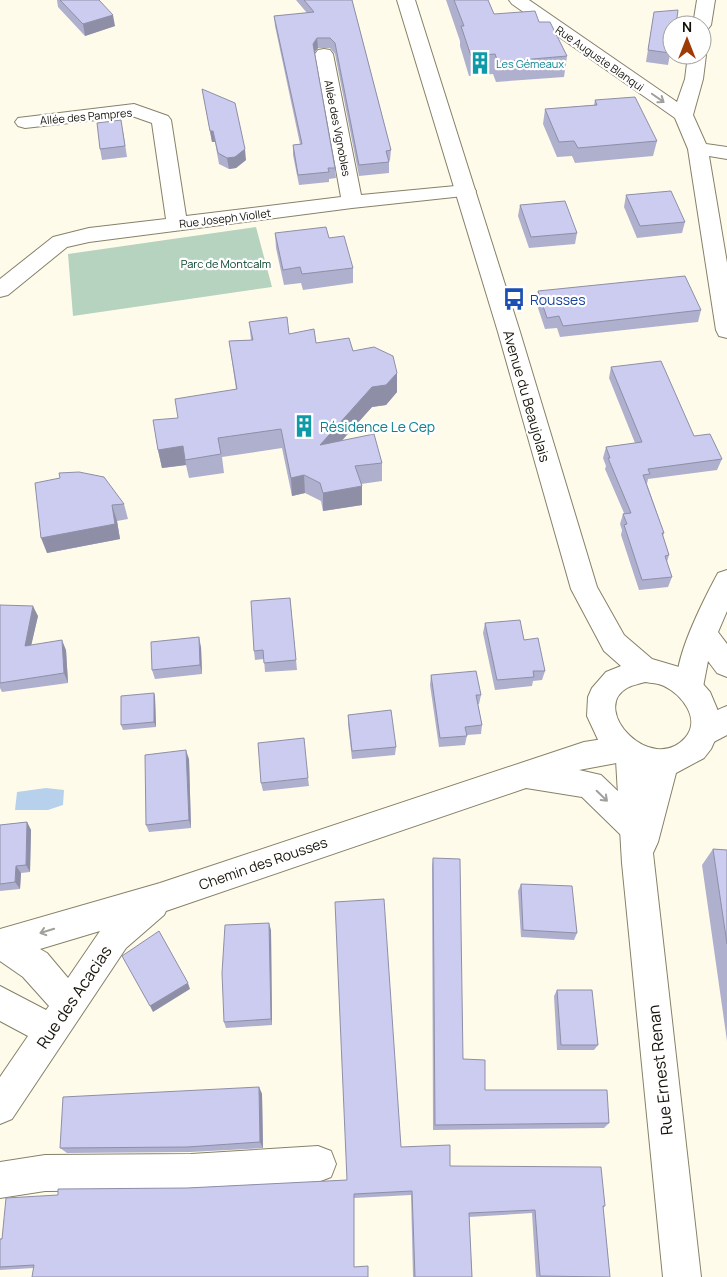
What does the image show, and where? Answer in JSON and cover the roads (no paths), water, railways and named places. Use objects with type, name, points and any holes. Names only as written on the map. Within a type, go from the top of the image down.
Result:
[{"type":"street","name":"Avenue du Beaujolais","points":[[406,0],[466,192],[584,588],[614,643],[616,679]]},
{"type":"street","name":"Rue Auguste Blanqui","points":[[518,0],[683,115]]},
{"type":"street","points":[[704,15],[706,0]]},
{"type":"street","name":"Allée des Vignobles","points":[[324,54],[352,202]]},
{"type":"street","points":[[696,65],[694,79],[683,115],[698,149],[727,330]]},
{"type":"street","name":"Allée des Pampres","points":[[25,122],[134,110],[161,120],[177,224]]},
{"type":"street","points":[[698,149],[727,153]]},
{"type":"street","name":"Rue Joseph Viollet","points":[[0,290],[60,242],[88,235],[352,202],[466,192]]},
{"type":"street","points":[[685,687],[699,643],[727,581]]},
{"type":"street","name":"Avenue du Beaujolais","points":[[614,643],[685,687]]},
{"type":"street","points":[[699,643],[727,666]]},
{"type":"street","points":[[584,755],[601,718],[601,703],[606,689],[616,679],[629,672],[685,687],[706,724],[704,734],[698,745],[689,753],[677,759],[664,762],[646,760],[626,751],[612,740],[601,718]]},
{"type":"street","points":[[704,734],[727,719]]},
{"type":"street","name":"Chemin des Rousses","points":[[2,945],[160,898],[584,755],[626,751]]},
{"type":"street","name":"Rue Ernest Renan","points":[[626,751],[682,1277]]},
{"type":"street","name":"Rue Ernest Renan","points":[[638,863],[664,762]]},
{"type":"street","name":"Chemin des Rousses","points":[[523,774],[590,785],[635,828]]},
{"type":"street","name":"Rue des Acacias","points":[[0,1107],[115,937],[160,898]]},
{"type":"street","points":[[2,945],[35,964],[60,1018]]},
{"type":"street","points":[[0,1003],[60,1018]]},
{"type":"street","points":[[0,1180],[45,1173],[191,1172],[318,1164]]},
{"type":"water","points":[[46,788],[64,790],[63,805],[48,810],[15,810],[17,792]]},
{"type":"place","name":"Les Gémeaux","points":[[480,63]]},
{"type":"place","name":"Rousses","points":[[514,299]]},
{"type":"place","name":"Résidence Le Cep","points":[[304,426]]},
{"type":"park label","name":"Parc de Montcalm","points":[[226,263]]}]
